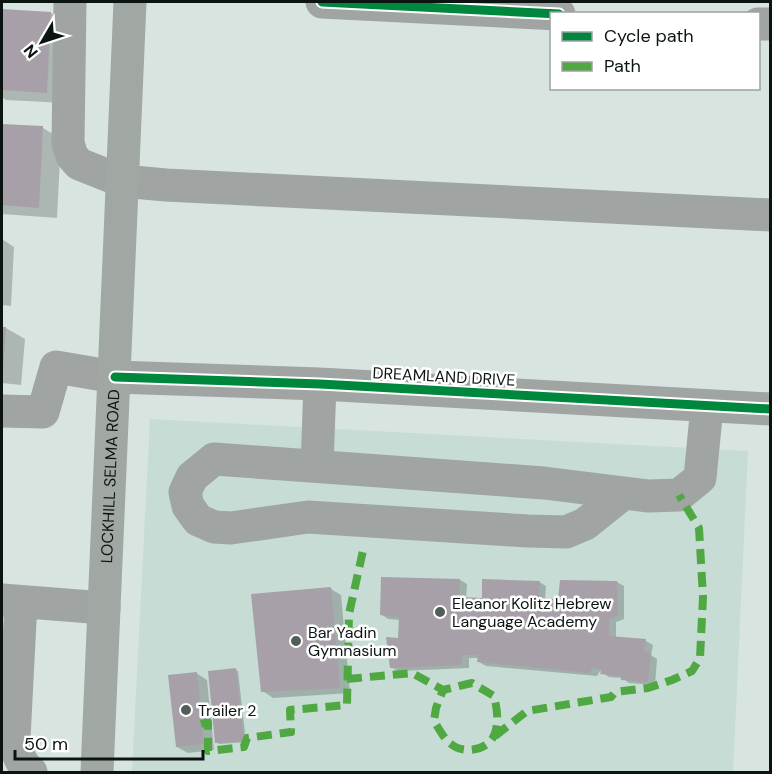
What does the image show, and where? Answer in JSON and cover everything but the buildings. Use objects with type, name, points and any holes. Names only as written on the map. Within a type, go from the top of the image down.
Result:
[{"type":"main road","name":"LOCKHILL SELMA ROAD","points":[[97,772],[130,2]]},
{"type":"street","points":[[70,2],[68,143],[72,156],[79,164],[122,181],[166,186],[771,215]]},
{"type":"street","points":[[322,2],[550,14]]},
{"type":"street","name":"DREAMLAND DRIVE","points":[[2,411],[43,412],[56,367],[115,378],[320,384],[771,409]]},
{"type":"street","points":[[317,466],[320,384]]},
{"type":"street","points":[[624,493],[585,524],[566,532],[308,517],[231,528],[214,527],[198,520],[188,506],[185,492],[192,477],[214,459],[544,483],[649,496],[679,495],[700,478],[707,406]]},
{"type":"street","points":[[31,772],[24,767],[14,738],[11,601],[104,608]]},
{"type":"shaded area","name":"Eleanor Kolitz Hebrew Language Academy","points":[[150,419],[748,451],[733,772],[132,772]]},
{"type":"marked path","points":[[495,736],[527,711],[611,697],[615,692],[648,688],[692,671],[700,658],[703,597],[699,528],[679,495]]},
{"type":"marked path","points":[[201,724],[208,722],[208,751],[244,747],[247,738],[291,732],[290,710],[347,705],[349,614],[364,546]]},
{"type":"marked path","points":[[347,679],[412,673],[443,690],[434,721],[448,742],[456,747],[469,750],[488,743],[495,733],[497,724],[494,696],[472,683],[443,690]]},
{"type":"cycle path","points":[[322,2],[550,14]]},
{"type":"cycle path","points":[[115,377],[320,384],[770,409]]},
{"type":"place","name":"Eleanor Kolitz Hebrew Language Academy","points":[[440,612]]},
{"type":"place","name":"Bar Yadin Gymnasium","points":[[296,641]]},
{"type":"place","name":"Trailer 2","points":[[186,710]]}]
